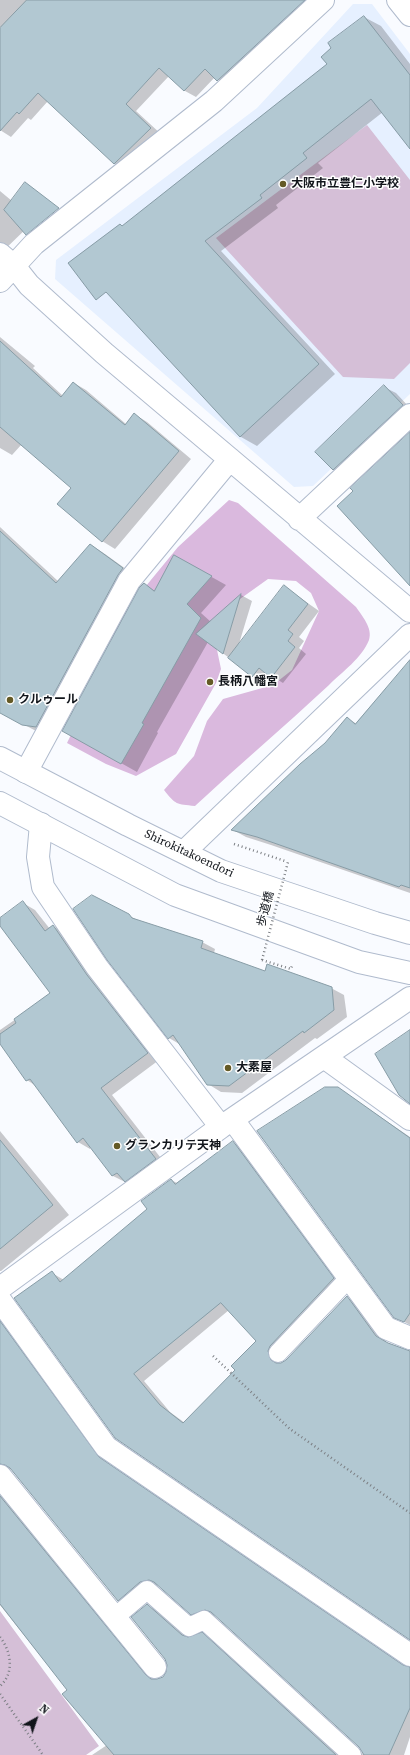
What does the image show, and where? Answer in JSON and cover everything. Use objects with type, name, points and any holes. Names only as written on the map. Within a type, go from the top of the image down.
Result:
[{"type":"street","points":[[323,0],[214,101],[5,267],[29,285],[104,353],[299,519],[410,611]]},
{"type":"street","points":[[398,0],[410,15]]},
{"type":"street","points":[[299,519],[410,415]]},
{"type":"street","points":[[26,772],[129,581],[230,459]]},
{"type":"street","points":[[184,852],[410,635]]},
{"type":"street","name":"Shirokitakoendori","points":[[0,758],[221,871],[410,933]]},
{"type":"street","points":[[0,803],[175,895],[359,962],[410,973]]},
{"type":"street","points":[[41,824],[38,857],[43,887],[97,967],[227,1124],[349,1278],[386,1328],[410,1338]]},
{"type":"street","points":[[0,1288],[227,1124],[410,998]]},
{"type":"street","points":[[324,1057],[410,1119]]},
{"type":"street","points":[[0,1300],[106,1447],[410,1655]]},
{"type":"street","points":[[0,1476],[155,1667]]},
{"type":"lane","points":[[278,1353],[349,1278]]},
{"type":"lane","points":[[114,1617],[147,1590],[189,1627],[204,1620],[352,1755]]},
{"type":"path","name":"歩道橋","points":[[234,844],[288,862],[262,960]]},
{"type":"path","points":[[213,1356],[290,1429],[410,1513]]},
{"type":"path","points":[[0,1637],[10,1655],[8,1674],[0,1686]]},
{"type":"path","points":[[0,1694],[43,1755]]},
{"type":"shaded area","name":"大阪市立豊仁小学校","points":[[353,4],[372,4],[410,54],[410,394],[313,486],[294,487],[55,279],[56,260],[257,108]]},
{"type":"shaded area","points":[[367,125],[410,180],[410,363],[394,379],[343,377],[216,238]]},
{"type":"shaded area","name":"長柄八幡宮","points":[[229,500],[238,503],[356,607],[366,622],[370,631],[370,636],[362,653],[346,670],[195,806],[184,805],[171,799],[164,790],[194,756],[207,721],[223,699],[273,685],[292,670],[319,611],[311,593],[296,581],[268,579],[240,599],[220,623],[216,645],[221,669],[216,683],[176,754],[136,776],[106,764],[67,743],[82,712],[116,626],[132,603],[178,547]]},
{"type":"shaded area","points":[[0,1611],[99,1746],[86,1755],[0,1755]]},
{"type":"building","points":[[27,0],[305,0],[217,81],[205,69],[184,91],[159,68],[126,104],[151,128],[114,164],[38,93],[19,114],[17,112],[0,131],[0,28]]},
{"type":"building","points":[[364,16],[410,75],[410,149],[371,99],[303,153],[307,158],[260,195],[262,198],[205,241],[319,364],[240,437],[106,292],[96,300],[68,263],[120,224],[122,226],[327,64],[321,57],[331,48],[328,43]]},
{"type":"building","points":[[25,182],[59,208],[26,235],[4,210]]},
{"type":"building","points":[[0,341],[61,397],[73,382],[125,425],[134,413],[179,451],[102,542],[57,504],[71,488],[0,427]]},
{"type":"building","points":[[384,385],[403,405],[333,470],[315,452]]},
{"type":"building","points":[[410,432],[410,586],[337,506],[353,491],[350,488]]},
{"type":"building","points":[[0,531],[56,583],[90,544],[123,568],[36,727],[22,725],[0,713]]},
{"type":"building","points":[[174,555],[212,576],[187,604],[201,618],[142,723],[144,724],[121,764],[62,731],[139,588],[144,583],[154,591]]},
{"type":"building","points":[[284,585],[308,604],[288,630],[293,634],[288,641],[295,647],[271,678],[259,668],[252,677],[228,658]]},
{"type":"building","points":[[241,594],[223,654],[196,634]]},
{"type":"building","points":[[410,660],[410,888],[401,885],[399,887],[257,837],[231,830],[300,764],[325,743],[347,717],[355,724]]},
{"type":"building","points":[[92,895],[129,914],[132,918],[203,941],[201,948],[265,971],[267,964],[332,987],[334,1010],[229,1086],[207,1085],[173,1035],[168,1039],[107,960],[73,909]]},
{"type":"building","points":[[23,901],[45,931],[53,925],[87,975],[148,1053],[101,1088],[156,1159],[125,1182],[117,1173],[112,1176],[83,1138],[77,1143],[30,1079],[26,1081],[0,1044],[0,1034],[16,1023],[14,1019],[50,993],[0,926],[0,918]]},
{"type":"building","points":[[410,1030],[410,1104],[399,1095],[375,1054]]},
{"type":"building","points":[[325,1087],[338,1087],[410,1138],[410,1313],[404,1322],[394,1318],[257,1131]]},
{"type":"building","points":[[0,1140],[53,1205],[0,1249]]},
{"type":"building","points":[[233,1141],[334,1278],[270,1346],[268,1351],[271,1360],[276,1363],[281,1363],[286,1360],[347,1296],[376,1336],[388,1343],[410,1351],[410,1640],[115,1438],[14,1298],[52,1271],[60,1282],[147,1209],[141,1201],[171,1179],[175,1184]],"holes":[[[221,1303],[256,1341],[231,1366],[235,1370],[183,1423],[160,1405],[134,1374]]]},
{"type":"building","points":[[0,1321],[99,1457],[403,1665],[410,1667],[410,1708],[389,1755],[364,1755],[359,1747],[211,1612],[205,1610],[191,1615],[154,1582],[149,1580],[140,1582],[118,1601],[10,1468],[0,1464]]},
{"type":"building","points":[[0,1496],[146,1675],[151,1679],[163,1677],[166,1672],[167,1665],[165,1659],[131,1617],[147,1604],[182,1635],[188,1637],[202,1632],[336,1755],[114,1755],[62,1694],[67,1690],[0,1604]]},
{"type":"place","name":"大阪市立豊仁小学校","points":[[283,184]]},
{"type":"place","name":"長柄八幡宮","points":[[210,682]]},
{"type":"place","name":"クルゥール","points":[[10,700]]},
{"type":"place","name":"大素屋","points":[[228,1068]]},
{"type":"place","name":"グランカリテ天神","points":[[117,1146]]}]
